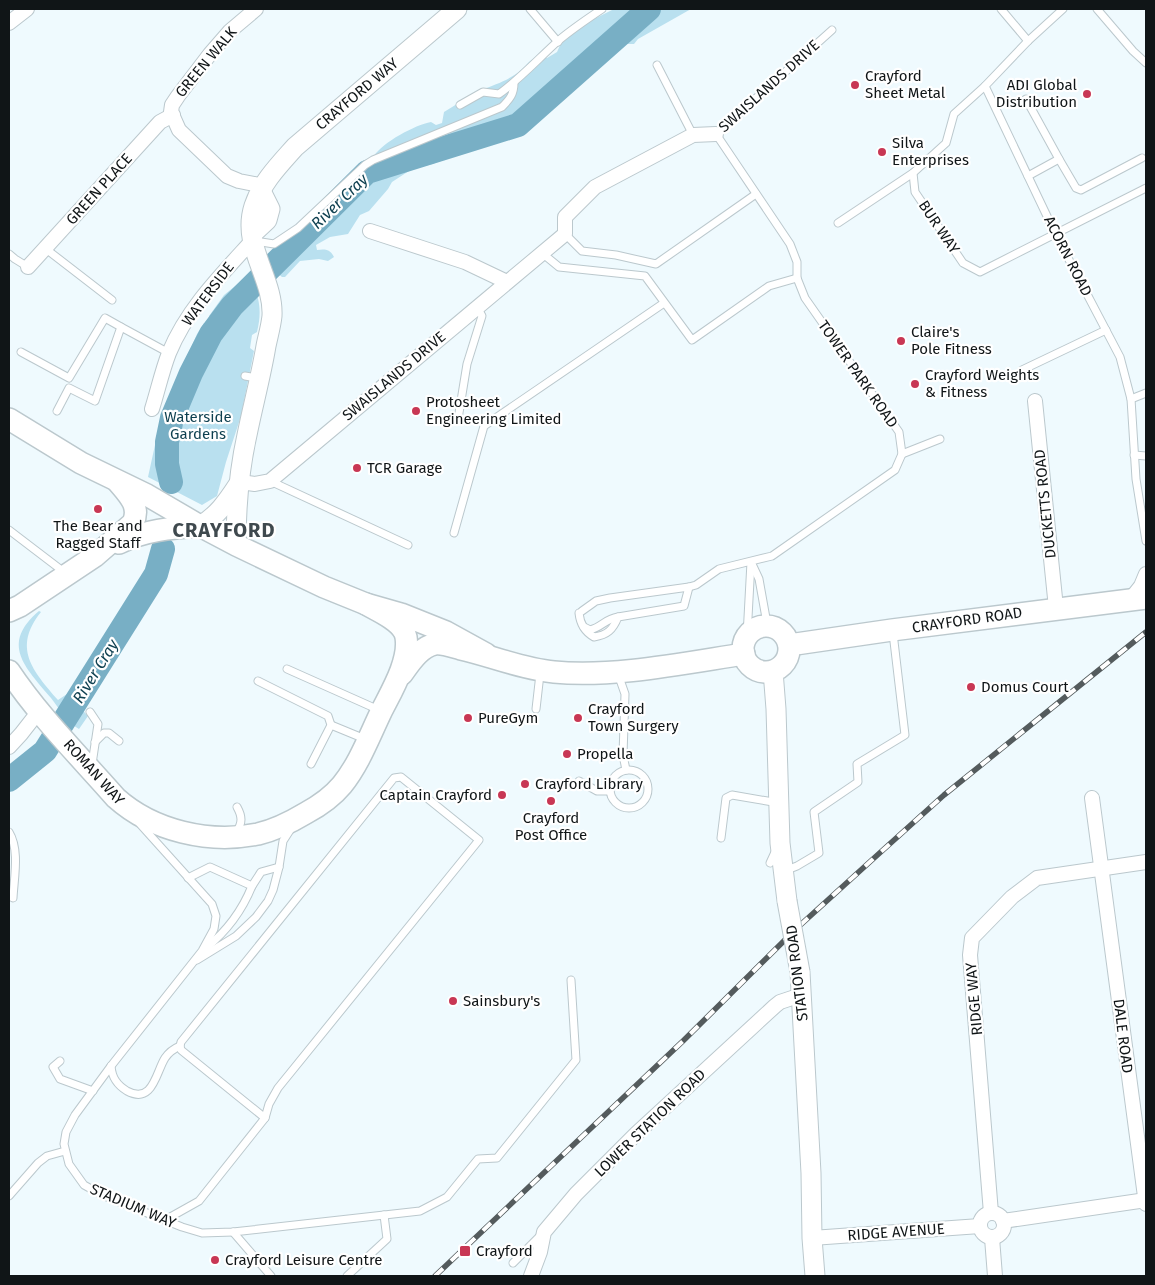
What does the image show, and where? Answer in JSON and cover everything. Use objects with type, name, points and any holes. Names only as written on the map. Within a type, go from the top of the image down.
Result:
[{"type":"main road","name":"CRAYFORD WAY","points":[[236,545],[236,514],[253,377],[272,317],[271,301],[252,238],[254,206],[262,188],[295,147],[457,9]]},
{"type":"main road","points":[[9,419],[45,436],[81,463],[147,495],[236,545],[324,587],[366,604],[401,614],[439,629],[486,654],[540,671],[572,674],[617,671],[745,645]]},
{"type":"main road","points":[[13,611],[95,556],[128,529],[136,517],[136,509],[132,498],[116,480]]},
{"type":"main road","name":"CRAYFORD WAY","points":[[200,526],[219,512],[240,482]]},
{"type":"main road","points":[[95,556],[133,536],[165,528],[200,526]]},
{"type":"main road","name":"CRAYFORD ROAD","points":[[789,645],[1056,608],[1138,599]]},
{"type":"main road","name":"ROMAN WAY","points":[[9,671],[21,690],[91,770],[130,810],[162,826],[191,834],[232,837],[258,834],[300,817],[319,806],[341,786],[353,770],[396,681],[403,663],[406,636],[394,621],[366,604]]},
{"type":"main road","points":[[762,627],[772,627],[780,631],[785,637],[789,645],[788,653],[786,661],[780,667],[773,671],[764,672],[755,669],[748,663],[745,645],[754,630],[762,627]]},
{"type":"main road","name":"ROMAN WAY","points":[[396,681],[416,655],[430,646],[438,644],[486,654]]},
{"type":"main road","name":"STATION ROAD","points":[[773,671],[780,843],[777,867],[787,901],[800,972],[811,1173],[812,1238],[816,1276]]},
{"type":"street","points":[[9,23],[27,9]]},
{"type":"street","name":"GREEN WALK","points":[[256,9],[230,32],[205,61],[173,103],[171,109],[178,129],[216,166],[234,179],[262,188]]},
{"type":"street","name":"GREEN PLACE","points":[[28,267],[160,122],[173,115]]},
{"type":"street","name":"SWAISLANDS DRIVE","points":[[270,481],[565,234],[565,217],[595,187],[693,135],[716,134]]},
{"type":"street","points":[[370,231],[465,262],[507,282]]},
{"type":"street","name":"WATERSIDE","points":[[152,409],[170,353],[193,309],[252,238]]},
{"type":"street","name":"DUCKETTS ROAD","points":[[1035,401],[1056,608]]},
{"type":"street","points":[[240,482],[255,484],[270,481]]},
{"type":"street","points":[[1138,599],[1146,574]]},
{"type":"street","points":[[9,747],[42,714]]},
{"type":"street","name":"DALE ROAD","points":[[1092,798],[1146,1204]]},
{"type":"street","points":[[1101,868],[1146,862]]},
{"type":"street","name":"RIDGE WAY","points":[[991,1213],[970,955],[972,938],[1012,898],[1037,878],[1101,868]]},
{"type":"street","name":"LOWER STATION ROAD","points":[[531,1276],[540,1252],[544,1232],[576,1194],[636,1134],[774,1006],[780,1002],[801,996]]},
{"type":"street","points":[[1004,1221],[1146,1200]]},
{"type":"street","points":[[991,1213],[999,1215],[1004,1221],[1001,1233],[992,1238],[982,1232],[980,1226],[982,1218],[991,1213]]},
{"type":"street","name":"RIDGE AVENUE","points":[[812,1238],[980,1226]]},
{"type":"street","points":[[992,1238],[995,1276]]},
{"type":"lane","points":[[530,9],[558,42]]},
{"type":"lane","points":[[460,105],[483,92],[499,94],[514,83],[581,22],[602,9]]},
{"type":"lane","points":[[1001,9],[1028,40]]},
{"type":"lane","points":[[838,223],[913,173],[946,143],[954,114],[985,86],[1028,40],[1063,9]]},
{"type":"lane","points":[[1097,9],[1133,51],[1146,63]]},
{"type":"lane","name":"SWAISLANDS DRIVE","points":[[716,134],[832,30]]},
{"type":"lane","points":[[657,65],[693,135]]},
{"type":"lane","points":[[252,238],[274,244],[298,228],[365,165],[502,107],[514,91],[514,83]]},
{"type":"lane","name":"ACORN ROAD","points":[[985,86],[1056,235],[1120,357],[1132,399],[1136,479],[1146,541]]},
{"type":"lane","points":[[1026,99],[1076,188],[1081,190],[1142,158]]},
{"type":"lane","name":"TOWER PARK ROAD","points":[[716,134],[790,244],[797,262],[798,278],[805,298],[899,432],[902,454]]},
{"type":"lane","points":[[1028,176],[1059,159]]},
{"type":"lane","name":"BUR WAY","points":[[913,173],[915,192],[963,263],[980,272],[1056,235]]},
{"type":"lane","points":[[1056,235],[1146,188]]},
{"type":"lane","points":[[565,234],[582,251],[616,255],[656,264],[756,194]]},
{"type":"lane","points":[[46,249],[112,300]]},
{"type":"lane","points":[[542,253],[559,267],[645,276],[692,340],[769,286],[798,278]]},
{"type":"lane","points":[[9,254],[15,260],[28,267]]},
{"type":"lane","points":[[454,533],[484,426],[664,303]]},
{"type":"lane","points":[[458,419],[467,364],[482,316],[477,306]]},
{"type":"lane","points":[[21,352],[69,378],[105,318],[170,353]]},
{"type":"lane","points":[[57,411],[69,388],[95,401],[121,327]]},
{"type":"lane","points":[[1022,370],[1106,330]]},
{"type":"lane","points":[[1132,399],[1146,393]]},
{"type":"lane","points":[[618,617],[614,628],[602,636],[594,637],[589,634],[580,622],[580,612],[596,601],[696,585],[719,569],[772,556],[895,470],[902,454],[940,439]]},
{"type":"lane","points":[[1134,455],[1146,456]]},
{"type":"lane","points":[[270,481],[408,545]]},
{"type":"lane","points":[[9,530],[67,575]]},
{"type":"lane","points":[[751,562],[759,579],[766,618],[772,627]]},
{"type":"lane","points":[[745,645],[751,562]]},
{"type":"lane","points":[[584,627],[590,630],[610,618],[684,606],[689,587]]},
{"type":"lane","points":[[777,867],[797,866],[819,853],[814,812],[858,782],[857,764],[905,736],[892,630]]},
{"type":"lane","points":[[287,669],[381,711]]},
{"type":"lane","points":[[536,709],[540,671]]},
{"type":"lane","points":[[617,671],[625,694],[623,755],[626,770]]},
{"type":"lane","points":[[258,681],[328,716],[331,724],[368,740]]},
{"type":"lane","points":[[90,712],[98,724],[91,770]]},
{"type":"lane","points":[[311,764],[331,724]]},
{"type":"lane","points":[[95,742],[104,733],[109,733],[119,741]]},
{"type":"lane","points":[[626,770],[638,772],[646,780],[648,792],[643,802],[632,808],[620,806],[610,792],[612,780],[616,775],[626,770]]},
{"type":"lane","points":[[111,1066],[112,1075],[120,1086],[132,1094],[147,1092],[171,1051],[180,1046],[181,1042],[394,778],[401,777],[479,840],[278,1088],[269,1104],[266,1118],[199,1201],[165,1220]]},
{"type":"lane","points":[[579,780],[597,791],[610,792]]},
{"type":"lane","points":[[721,838],[726,798],[732,795],[779,803]]},
{"type":"lane","points":[[232,837],[240,827],[242,816],[237,807]]},
{"type":"lane","points":[[9,1196],[47,1156],[64,1151],[66,1132],[75,1115],[111,1066],[202,951],[214,929],[216,916],[212,904],[130,810]]},
{"type":"lane","points":[[193,963],[236,936],[256,917],[273,890],[283,841],[300,817]]},
{"type":"lane","points":[[9,832],[13,839],[14,852],[13,898]]},
{"type":"lane","points":[[188,878],[210,867],[252,886]]},
{"type":"lane","points":[[202,951],[218,938],[244,906],[252,886],[262,872],[279,867]]},
{"type":"lane","name":"STADIUM WAY","points":[[64,1151],[69,1164],[84,1185],[102,1195],[202,1233],[233,1232],[420,1211],[447,1198],[478,1159],[497,1158],[576,1060],[571,980]]},
{"type":"lane","points":[[180,1046],[181,1050],[266,1118]]},
{"type":"lane","points":[[60,1061],[53,1067],[60,1079],[93,1091]]},
{"type":"lane","points":[[347,1276],[387,1239],[384,1215]]},
{"type":"lane","points":[[233,1232],[272,1276]]},
{"type":"lane","points":[[513,1263],[544,1232]]},
{"type":"green space","points":[[614,9],[691,9],[638,39],[634,44],[623,44],[614,50],[597,68],[572,87],[562,92],[514,135],[495,143],[474,146],[433,164],[412,169],[392,182],[369,211],[360,215],[348,234],[330,237],[316,245],[317,250],[331,252],[334,257],[328,261],[319,259],[300,261],[285,277],[277,273],[276,254],[281,243],[297,238],[322,208],[340,203],[349,188],[371,166],[374,156],[384,145],[417,127],[431,122],[436,125],[442,123],[444,112],[481,90],[512,77],[533,59],[547,58],[557,52],[561,43],[581,21],[596,18]]},
{"type":"green space","name":"Waterside Gardens","points":[[250,274],[257,296],[260,316],[257,332],[252,335],[250,348],[254,351],[241,416],[217,496],[202,505],[148,477],[162,413],[197,334],[204,323],[206,324],[211,318],[209,316],[224,295]]},
{"type":"green space","points":[[39,611],[41,612],[32,625],[28,637],[29,659],[41,679],[58,700],[67,694],[88,716],[79,729],[64,715],[25,666],[21,655],[19,645],[21,634],[27,623]]},
{"type":"waterway","name":"River Cray","points":[[171,482],[167,464],[167,442],[172,418],[191,373],[211,334],[232,306],[367,172],[518,125],[649,9]]},
{"type":"waterway","name":"River Cray","points":[[9,780],[45,751],[156,574],[163,549]]},
{"type":"railway","points":[[435,1276],[683,1041],[797,928],[873,859],[944,795],[1146,632]]},
{"type":"place","name":"Crayford Sheet Metal","points":[[855,85]]},
{"type":"place","name":"ADI Global Distribution","points":[[1087,94]]},
{"type":"place","name":"Silva Enterprises","points":[[882,152]]},
{"type":"place","name":"Claire's Pole Fitness","points":[[901,341]]},
{"type":"place","name":"Crayford Weights & Fitness","points":[[915,384]]},
{"type":"place","name":"Protosheet Engineering Limited","points":[[416,411]]},
{"type":"place","name":"TCR Garage","points":[[357,468]]},
{"type":"place","name":"The Bear and Ragged Staff","points":[[98,509]]},
{"type":"place","name":"Domus Court","points":[[971,687]]},
{"type":"place","name":"PureGym","points":[[468,718]]},
{"type":"place","name":"Crayford Town Surgery","points":[[578,718]]},
{"type":"place","name":"Propella","points":[[567,754]]},
{"type":"place","name":"Crayford Library","points":[[525,784]]},
{"type":"place","name":"Captain Crayford","points":[[502,795]]},
{"type":"place","name":"Crayford Post Office","points":[[551,801]]},
{"type":"place","name":"Sainsbury's","points":[[453,1001]]},
{"type":"place","name":"Crayford","points":[[465,1251]]},
{"type":"place","name":"Crayford Leisure Centre","points":[[215,1260]]},
{"type":"district","name":"CRAYFORD","points":[[224,530]]}]
